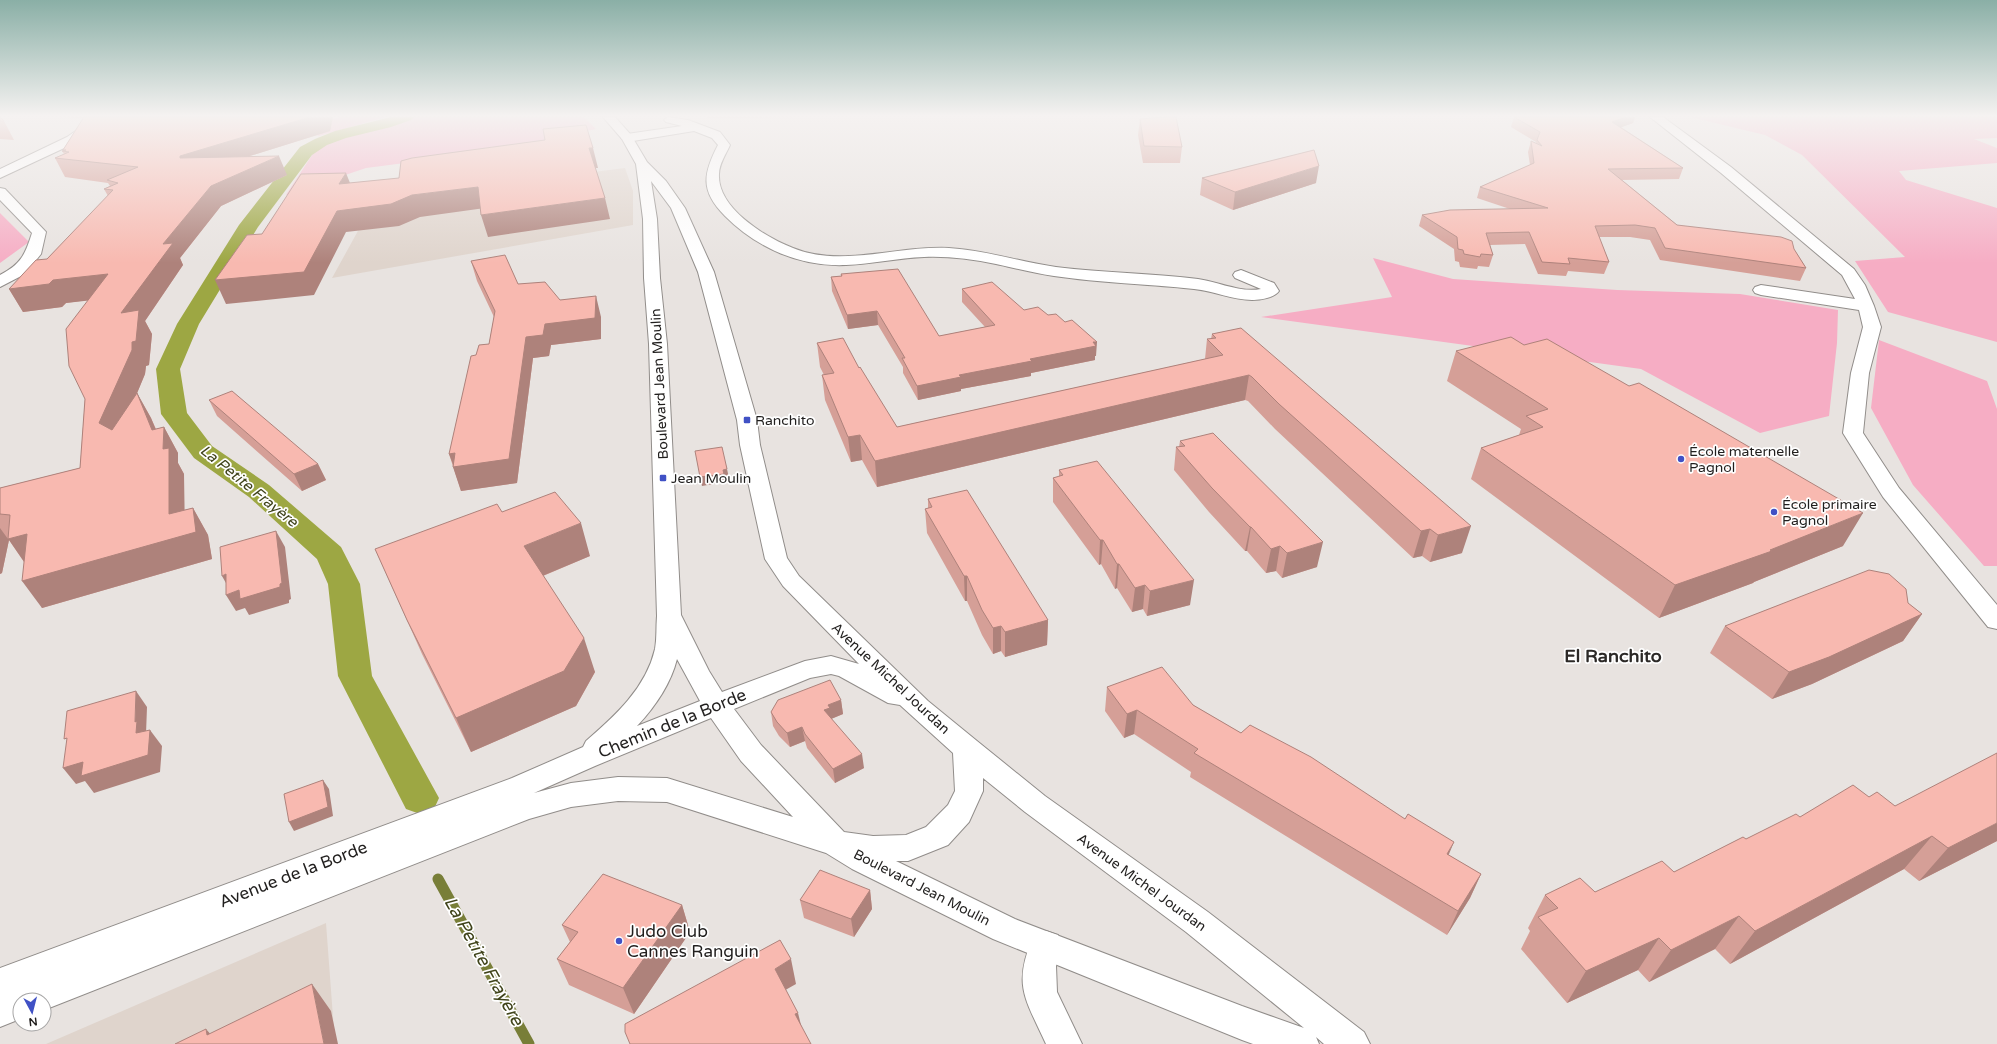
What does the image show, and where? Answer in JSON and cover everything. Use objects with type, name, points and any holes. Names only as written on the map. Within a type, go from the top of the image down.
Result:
[{"type":"main road","points":[[0,174],[17,166]]},
{"type":"main road","name":"Boulevard Jean Moulin","points":[[642,166],[650,220],[652,278],[658,344],[669,615],[716,705],[751,753],[836,843],[862,860],[994,924],[1046,946],[1301,1044]]},
{"type":"main road","name":"Avenue Michel Jourdan","points":[[644,166],[661,184],[678,208],[706,272],[747,420],[750,445],[776,559],[790,581],[919,708],[967,749],[1035,804],[1197,922],[1352,1044]]},
{"type":"main road","points":[[715,166],[712,174],[716,191],[727,212],[754,233],[789,252],[824,260],[858,260],[935,252],[966,254],[1054,271],[1201,285],[1244,295],[1262,296],[1271,291],[1268,286],[1241,275]]},
{"type":"main road","points":[[1719,166],[1848,272],[1857,285],[1866,306],[1872,327],[1860,373],[1853,434],[1890,492],[1997,621]]},
{"type":"main road","points":[[0,192],[39,232],[33,254],[19,271],[0,282]]},
{"type":"main road","points":[[1761,290],[1866,306]]},
{"type":"main road","name":"Chemin de la Borde","points":[[585,758],[612,735],[634,712],[653,684],[663,666],[667,649],[669,615]]},
{"type":"main road","name":"Chemin de la Borde","points":[[585,758],[805,670],[831,665],[847,669],[919,708]]},
{"type":"main road","points":[[48,992],[524,808],[571,795],[618,789],[667,790],[836,843],[873,849],[908,848],[937,836],[959,813],[969,791],[967,749]]},
{"type":"main road","name":"Avenue de la Borde","points":[[0,984],[522,786],[585,758]]},
{"type":"main road","points":[[1046,946],[1039,966],[1040,994],[1064,1044]]},
{"type":"main road","points":[[0,1010],[12,1006]]},
{"type":"shaded area","points":[[305,166],[384,166],[366,168],[286,195]]},
{"type":"shaded area","points":[[1813,166],[1964,166],[1899,171],[1906,180],[1997,208],[1997,342],[1888,312],[1855,261],[1905,257]]},
{"type":"shaded area","points":[[625,168],[633,191],[633,225],[332,278],[375,200]]},
{"type":"shaded area","points":[[0,213],[29,242],[0,263]]},
{"type":"shaded area","points":[[1373,258],[1453,279],[1617,290],[1740,294],[1838,310],[1837,343],[1829,416],[1760,433],[1641,369],[1261,317],[1392,297]]},
{"type":"shaded area","points":[[1879,340],[1987,381],[1997,409],[1997,566],[1984,566],[1913,485],[1871,408]]},
{"type":"shaded area","points":[[326,923],[335,1044],[46,1044]]},
{"type":"building","points":[[126,166],[257,166],[211,186],[163,244],[173,243],[121,313],[139,310],[136,341],[132,342],[132,350],[99,423],[112,430],[137,393],[152,430],[164,427],[163,449],[169,448],[169,514],[193,508],[196,532],[22,581],[27,534],[8,539],[10,515],[0,514],[0,488],[80,468],[85,399],[69,366],[66,329],[108,274],[53,280],[49,284],[9,289],[36,260],[47,259],[113,190],[104,189],[118,183],[107,180],[138,167]]},
{"type":"building","points":[[400,166],[595,166],[605,198],[481,215],[478,187],[412,195],[391,204],[337,211],[304,272],[215,280],[247,235],[262,234],[301,174],[346,173],[339,184],[399,178]]},
{"type":"building","points":[[1251,166],[1319,166],[1235,192],[1202,178]]},
{"type":"building","points":[[1528,166],[1679,166],[1683,168],[1608,169],[1677,225],[1781,237],[1792,241],[1794,249],[1806,268],[1665,248],[1655,228],[1635,225],[1595,226],[1609,262],[1568,258],[1570,264],[1542,262],[1529,232],[1486,233],[1493,255],[1481,254],[1480,257],[1464,254],[1463,250],[1458,249],[1457,237],[1422,215],[1450,210],[1548,208],[1480,187]]},
{"type":"building","points":[[505,255],[518,284],[545,282],[560,300],[596,296],[595,318],[545,324],[543,335],[526,337],[509,459],[453,467],[455,453],[449,454],[471,356],[476,355],[479,345],[489,344],[495,311],[471,261]]},
{"type":"building","points":[[898,269],[939,336],[995,325],[962,289],[992,282],[1024,310],[1038,307],[1048,315],[1056,314],[1065,322],[1072,320],[1097,342],[1093,342],[1096,346],[1030,359],[1032,361],[959,375],[961,377],[917,386],[902,358],[905,358],[877,311],[847,315],[831,277],[842,276],[841,274]]},
{"type":"building","points":[[1241,328],[1471,526],[1438,535],[1430,529],[1421,531],[1279,404],[1249,375],[875,461],[860,435],[848,437],[822,375],[834,373],[817,343],[843,338],[859,368],[860,367],[897,427],[1223,355],[1207,339],[1216,338],[1212,334]]},
{"type":"building","points":[[1511,337],[1524,345],[1547,339],[1629,386],[1639,383],[1863,513],[1770,550],[1772,551],[1675,585],[1481,448],[1543,427],[1526,416],[1548,409],[1456,351]]},
{"type":"building","points":[[232,391],[318,464],[294,474],[209,400]]},
{"type":"building","points":[[1213,433],[1323,542],[1287,553],[1280,546],[1271,549],[1212,488],[1176,447],[1185,446],[1180,441]]},
{"type":"building","points":[[722,447],[727,469],[723,470],[724,474],[700,477],[695,451]]},
{"type":"building","points":[[1097,461],[1194,580],[1150,591],[1145,585],[1135,588],[1119,564],[1117,564],[1103,540],[1100,540],[1053,478],[1063,475],[1059,470]]},
{"type":"building","points":[[967,490],[1048,620],[1005,632],[1001,626],[993,628],[982,610],[967,576],[964,576],[925,509],[932,507],[928,499]]},
{"type":"building","points":[[555,492],[581,523],[524,546],[584,638],[564,671],[456,718],[407,620],[375,549],[497,504],[502,512]]},
{"type":"building","points":[[276,531],[282,583],[280,584],[280,587],[240,599],[239,590],[226,595],[226,574],[222,576],[220,547]]},
{"type":"building","points":[[1869,570],[1889,574],[1906,589],[1908,603],[1922,614],[1829,657],[1789,672],[1725,626]]},
{"type":"building","points":[[1162,667],[1193,705],[1241,733],[1250,725],[1311,757],[1405,819],[1408,814],[1454,842],[1447,854],[1481,874],[1458,911],[1194,753],[1198,749],[1137,710],[1127,714],[1107,687]]},
{"type":"building","points":[[830,680],[841,700],[828,705],[830,708],[824,710],[862,754],[833,769],[805,734],[802,727],[787,733],[777,722],[771,712],[778,700]]},
{"type":"building","points":[[136,691],[136,733],[150,730],[148,755],[81,776],[83,762],[63,768],[67,738],[64,739],[67,711]]},
{"type":"building","points":[[1997,753],[1997,823],[1948,848],[1932,836],[1755,931],[1739,916],[1671,950],[1659,938],[1586,971],[1538,917],[1558,908],[1545,895],[1580,878],[1595,892],[1662,861],[1674,872],[1743,837],[1746,839],[1796,814],[1800,817],[1853,785],[1869,797],[1877,792],[1895,806]]},
{"type":"building","points":[[323,780],[328,807],[289,822],[284,794]]},
{"type":"building","points":[[820,870],[870,890],[851,919],[800,900]]},
{"type":"building","points":[[603,874],[682,905],[623,988],[557,959],[578,932],[562,925]]},
{"type":"building","points":[[780,940],[791,959],[775,969],[798,1013],[795,1014],[811,1044],[630,1044],[625,1032],[625,1024]]},
{"type":"building","points":[[312,984],[324,1044],[175,1044],[206,1029],[207,1035]]},
{"type":"waterway","name":"La Petite Frayère","points":[[295,166],[249,225],[188,324],[168,369],[174,414],[203,452],[259,491],[330,554],[344,584],[355,676],[420,798]]},
{"type":"waterway","name":"La Petite Frayère","points":[[438,879],[529,1044]]},
{"type":"place","name":"Ranchito","points":[[747,420]]},
{"type":"place","name":"École maternelle Pagnol","points":[[1681,459]]},
{"type":"place","name":"Jean Moulin","points":[[663,478]]},
{"type":"place","name":"École primaire Pagnol","points":[[1774,512]]},
{"type":"place","name":"Judo Club Cannes Ranguin","points":[[619,941]]},
{"type":"district","name":"El Ranchito","points":[[1613,656]]}]
